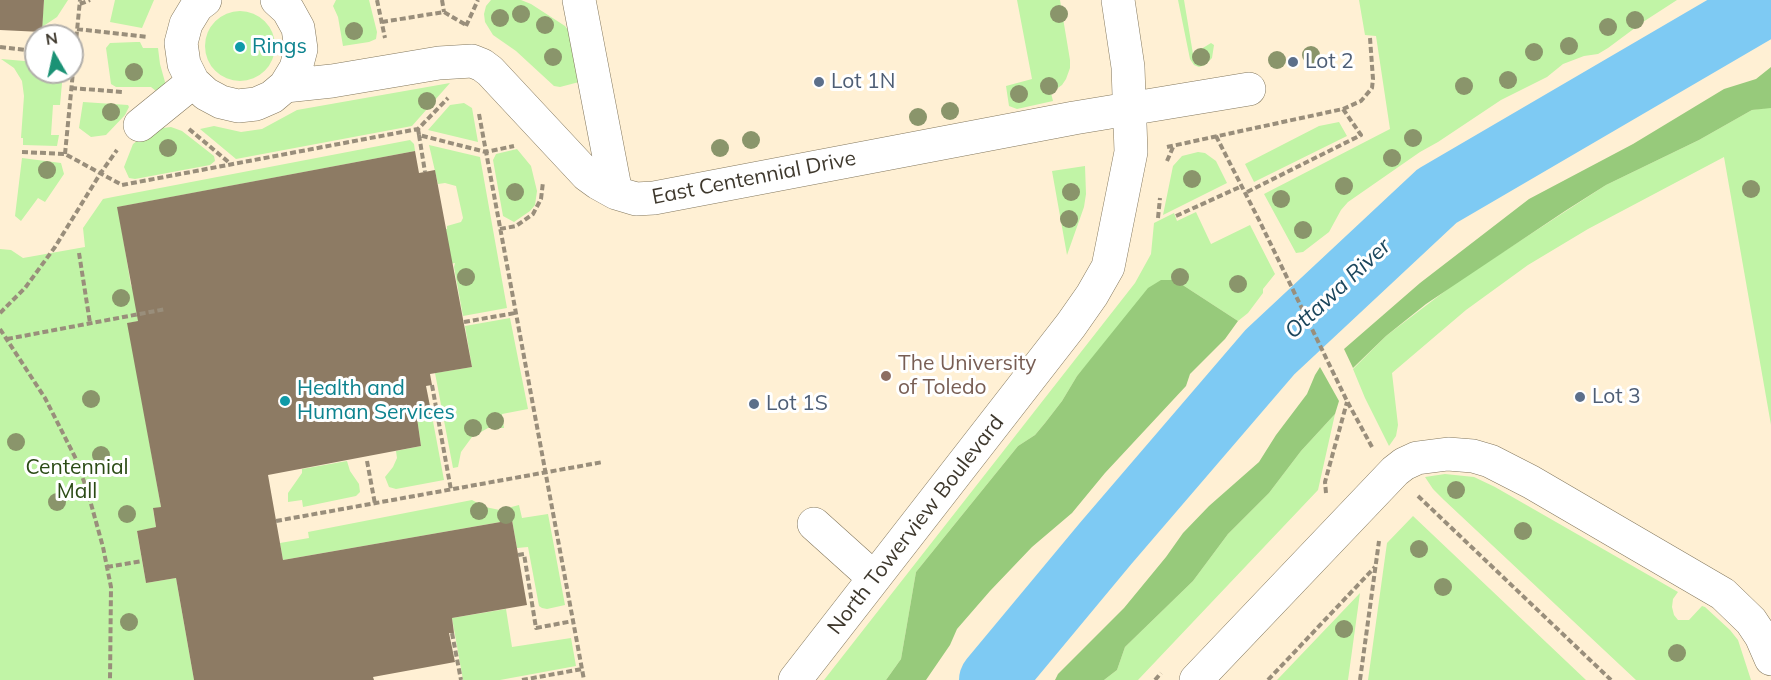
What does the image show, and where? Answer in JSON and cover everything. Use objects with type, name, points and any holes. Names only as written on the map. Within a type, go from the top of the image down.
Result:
[{"type":"street","points":[[205,0],[186,24],[181,43],[184,64],[193,82],[206,94],[221,102],[238,106],[256,104],[272,97],[285,86],[296,68],[301,49],[298,28],[288,10],[277,0]]},
{"type":"street","points":[[579,0],[616,193]]},
{"type":"street","name":"North Towerview Boulevard","points":[[795,680],[1071,325],[1092,296],[1108,267],[1131,152],[1128,67],[1118,0]]},
{"type":"street","name":"East Centennial Drive","points":[[285,86],[332,81],[439,63],[472,62],[482,65],[587,175],[616,193],[636,199],[654,198],[1130,108],[1249,89]]},
{"type":"street","points":[[140,125],[193,82]]},
{"type":"street","points":[[1196,680],[1395,471],[1417,458],[1448,454],[1482,459],[1517,475],[1723,594],[1751,621],[1761,636],[1771,659]]},
{"type":"street","points":[[814,524],[874,578]]},
{"type":"path","points":[[77,24],[80,2],[90,0]]},
{"type":"path","points":[[377,0],[386,43]]},
{"type":"path","points":[[382,22],[444,12],[442,0]]},
{"type":"path","points":[[466,26],[478,0]]},
{"type":"path","points":[[84,29],[148,37],[183,38]]},
{"type":"path","points":[[1166,147],[1343,110],[1361,101],[1372,88],[1370,39]]},
{"type":"path","points":[[0,48],[24,50]]},
{"type":"path","points":[[65,154],[71,84]]},
{"type":"path","points":[[418,132],[455,91]]},
{"type":"path","points":[[1245,193],[1361,135],[1343,110]]},
{"type":"path","points":[[479,112],[585,680]]},
{"type":"path","points":[[0,314],[25,288],[55,248],[100,174],[126,138],[140,125]]},
{"type":"path","points":[[22,152],[65,154],[122,185],[418,132],[486,152],[523,144]]},
{"type":"path","points":[[418,132],[425,172]]},
{"type":"path","points":[[1216,136],[1347,401],[1373,448]]},
{"type":"path","points":[[500,229],[516,226],[533,214],[541,199],[543,177]]},
{"type":"path","points":[[1176,216],[1242,186]]},
{"type":"path","points":[[79,253],[90,323]]},
{"type":"path","points":[[7,339],[166,309]]},
{"type":"path","points":[[464,322],[515,313]]},
{"type":"path","points":[[0,329],[45,398],[73,452],[97,522],[111,587],[110,680]]},
{"type":"path","points":[[432,385],[451,490]]},
{"type":"path","points":[[1334,489],[1326,498],[1325,482],[1347,401]]},
{"type":"path","points":[[367,461],[375,504]]},
{"type":"path","points":[[276,521],[603,462]]},
{"type":"path","points":[[1414,492],[1611,680]]},
{"type":"path","points":[[1411,505],[1419,498]]},
{"type":"path","points":[[1360,680],[1379,537]]},
{"type":"path","points":[[518,555],[524,554],[536,628],[573,621]]},
{"type":"path","points":[[107,567],[142,561]]},
{"type":"path","points":[[1268,680],[1375,567]]},
{"type":"path","points":[[452,633],[461,680]]},
{"type":"path","points":[[522,680],[582,669]]},
{"type":"path","points":[[1155,680],[1163,671]]},
{"type":"green space","points":[[44,0],[68,0],[57,17],[46,24],[42,24]]},
{"type":"green space","points":[[115,0],[154,0],[142,28],[110,22]]},
{"type":"green space","points":[[336,0],[369,0],[377,32],[376,39],[343,46],[338,17],[333,6]]},
{"type":"green space","points":[[491,0],[521,0],[565,26],[569,31],[579,82],[560,87],[554,86],[516,51],[493,35],[485,22],[484,14]]},
{"type":"green space","points":[[1017,0],[1060,0],[1070,68],[1062,85],[1051,93],[1053,101],[1017,109],[1009,106],[1006,86],[1032,79]]},
{"type":"green space","points":[[1178,0],[1184,0],[1193,54],[1211,43],[1214,45],[1212,58],[1205,65],[1199,67],[1194,65],[1190,59]]},
{"type":"green space","points":[[1359,0],[1677,0],[1598,54],[1584,56],[1563,64],[1547,77],[1501,100],[1420,152],[1348,202],[1329,232],[1303,252],[1296,253],[1264,194],[1390,129],[1376,36],[1365,35]]},
{"type":"green space","points":[[240,11],[253,14],[265,21],[272,33],[275,46],[272,59],[265,71],[253,78],[240,81],[227,78],[215,71],[208,59],[205,46],[208,33],[215,21],[227,14]]},
{"type":"green space","points":[[140,42],[143,48],[158,48],[165,82],[161,95],[151,87],[116,87],[111,84],[106,48],[110,43]]},
{"type":"green space","points":[[1,59],[24,61],[24,84],[62,84],[60,105],[53,105],[51,135],[59,135],[57,146],[23,145],[23,138],[21,138],[24,96],[22,81],[14,68]]},
{"type":"green space","points":[[1771,67],[1771,108],[1752,110],[1699,140],[1606,185],[1426,304],[1386,336],[1353,368],[1344,349],[1420,283],[1529,199],[1633,144],[1724,89],[1756,79]]},
{"type":"green space","points":[[450,83],[412,126],[236,159],[200,129],[214,126],[241,132],[262,129],[297,110]]},
{"type":"green space","points":[[83,102],[128,105],[129,107],[125,115],[106,135],[91,137],[79,128]]},
{"type":"green space","points":[[464,103],[472,108],[478,142],[428,130],[450,105]]},
{"type":"green space","points":[[1771,107],[1771,425],[1724,157],[1588,229],[1528,265],[1466,310],[1392,373],[1398,425],[1396,436],[1389,446],[1353,369],[1386,336],[1457,282],[1606,185],[1699,140],[1752,110]]},
{"type":"green space","points":[[1339,122],[1347,136],[1254,182],[1245,164],[1319,126]]},
{"type":"green space","points":[[171,127],[182,131],[214,156],[215,161],[210,165],[135,179],[129,178],[124,167],[133,144],[142,137]]},
{"type":"green space","name":"Centennial Mall","points":[[410,140],[414,144],[415,151],[118,207],[131,286],[167,316],[128,323],[161,507],[153,509],[156,527],[137,532],[146,583],[176,578],[194,680],[0,680],[0,249],[11,250],[23,258],[85,247],[83,228],[103,199]]},
{"type":"green space","points":[[429,145],[480,157],[507,308],[463,316],[455,263],[438,266],[442,229],[461,222],[463,218],[456,186],[438,184]]},
{"type":"green space","points":[[517,149],[531,166],[537,191],[535,205],[514,222],[503,216],[493,160],[496,154]]},
{"type":"green space","points":[[1198,152],[1205,153],[1216,161],[1227,183],[1163,215],[1173,166],[1182,156]]},
{"type":"green space","points":[[22,158],[61,163],[64,174],[45,202],[38,198],[21,221],[15,216]]},
{"type":"green space","points":[[1085,166],[1084,207],[1067,255],[1052,171]]},
{"type":"green space","points":[[1196,212],[1211,244],[1250,225],[1275,274],[1248,313],[1238,321],[1175,280],[1107,341],[1077,376],[1045,423],[1035,435],[1018,446],[916,572],[901,659],[886,680],[824,680],[1135,283],[1151,254],[1154,223],[1174,213],[1177,221]]},
{"type":"green space","points":[[1161,280],[1175,280],[1238,321],[1225,339],[1190,374],[1186,386],[1105,473],[1072,513],[1032,547],[990,591],[957,629],[950,645],[926,680],[886,680],[901,659],[916,572],[1018,446],[1035,435],[1045,423],[1077,376],[1148,288]]},
{"type":"green space","points":[[510,318],[528,409],[502,414],[504,428],[488,428],[472,437],[461,452],[458,467],[453,468],[435,373],[472,367],[465,326]]},
{"type":"green space","points":[[1320,367],[1339,401],[1335,414],[1301,451],[1269,493],[1228,534],[1193,581],[1125,647],[1117,670],[1104,680],[1055,680],[1058,674],[1124,608],[1183,533],[1209,506],[1259,462],[1307,394]]},
{"type":"green space","points":[[1335,414],[1318,490],[1138,680],[1104,680],[1117,670],[1125,647],[1193,581],[1228,534],[1269,493],[1301,451]]},
{"type":"green space","points":[[432,416],[444,480],[396,489],[389,487],[385,477],[397,458],[396,451],[421,446],[417,418]]},
{"type":"green space","points":[[347,461],[350,471],[359,484],[360,492],[356,496],[303,507],[302,500],[288,502],[288,493],[302,473],[302,469]]},
{"type":"green space","points":[[1445,474],[1474,477],[1495,487],[1678,592],[1673,599],[1672,607],[1678,620],[1689,620],[1702,606],[1705,607],[1738,640],[1751,680],[1636,680],[1444,500],[1425,477]]},
{"type":"green space","points":[[472,500],[485,507],[500,510],[519,505],[522,518],[548,514],[565,605],[547,609],[539,606],[528,547],[517,548],[512,520],[283,560],[280,543],[309,538],[308,532]]},
{"type":"green space","points":[[1413,516],[1586,680],[1368,680],[1387,543]]},
{"type":"green space","points":[[1360,593],[1348,680],[1277,680]]},
{"type":"green space","points":[[506,609],[512,647],[571,638],[576,666],[500,680],[463,680],[452,618]]},
{"type":"building","points":[[0,0],[44,0],[42,24],[24,24],[24,31],[0,30]]},
{"type":"building","name":"Health and Human Services","points":[[415,151],[419,173],[435,170],[472,367],[430,374],[432,385],[426,386],[432,416],[417,418],[421,446],[268,475],[283,560],[512,520],[527,605],[452,618],[454,633],[449,633],[455,662],[373,677],[374,680],[194,680],[176,578],[146,583],[137,531],[156,527],[153,508],[161,507],[127,323],[138,321],[117,207]]},
{"type":"waterway","name":"Ottawa River","points":[[992,680],[1270,352],[1437,196],[1771,1]]},
{"type":"place","name":"Rings","points":[[240,47]]},
{"type":"place","name":"Lot 2","points":[[1293,62]]},
{"type":"place","name":"Lot 1N","points":[[819,82]]},
{"type":"place","name":"The University of Toledo","points":[[886,376]]},
{"type":"place","name":"Lot 3","points":[[1580,397]]},
{"type":"place","name":"Health and Human Services","points":[[285,401]]},
{"type":"place","name":"Lot 1S","points":[[754,404]]}]
